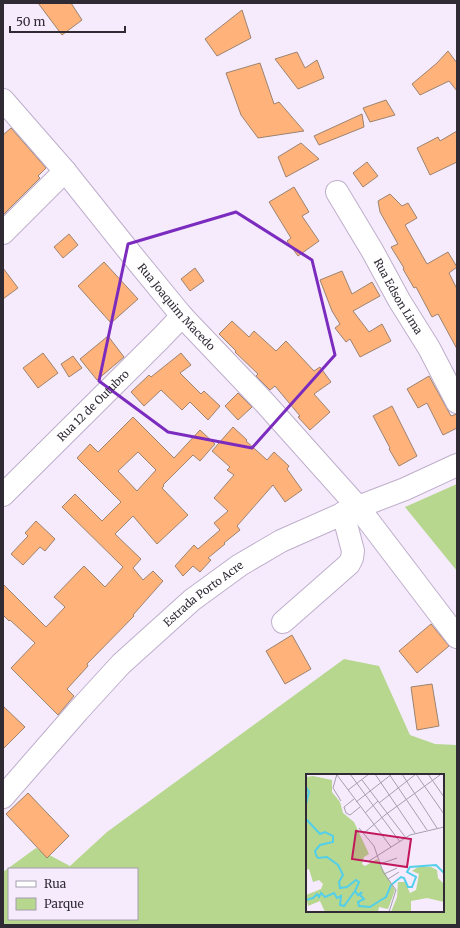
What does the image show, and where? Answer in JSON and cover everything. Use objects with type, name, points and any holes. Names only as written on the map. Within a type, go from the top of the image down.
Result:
[{"type":"street","name":"Rua Joaquim Macedo","points":[[3,100],[65,171],[182,316],[265,403],[350,510],[457,637]]},
{"type":"street","points":[[3,233],[65,171]]},
{"type":"street","name":"Rua Edson Lima","points":[[336,192],[429,348],[457,402]]},
{"type":"street","name":"Rua 12 de Outubro","points":[[3,495],[182,316]]},
{"type":"street","name":"Estrada Porto Acre","points":[[5,790],[121,664],[192,600],[240,565],[281,541],[350,510],[405,489],[457,465]]},
{"type":"street","points":[[282,622],[349,564],[353,551],[350,510]]},
{"type":"highlighted area","points":[[236,212],[312,260],[335,355],[252,448],[168,432],[99,381],[128,244]]},
{"type":"green space","points":[[457,484],[457,571],[405,507]]},
{"type":"green space","points":[[344,659],[379,666],[410,735],[435,744],[457,745],[457,925],[3,925],[3,872],[8,868],[8,920],[138,920],[138,868],[8,868],[36,848],[70,866],[107,832]]},
{"type":"building","points":[[38,3],[71,3],[82,20],[62,35]]},
{"type":"building","points":[[242,10],[251,38],[217,56],[205,39]]},
{"type":"building","points":[[448,51],[457,63],[457,91],[449,81],[420,95],[412,84],[437,63]]},
{"type":"building","points":[[297,52],[305,68],[317,60],[324,78],[298,89],[275,59]]},
{"type":"building","points":[[260,63],[274,104],[279,102],[304,131],[258,138],[241,115],[226,73]]},
{"type":"building","points":[[386,100],[395,115],[370,122],[363,108]]},
{"type":"building","points":[[362,114],[364,127],[319,145],[314,136]]},
{"type":"building","points":[[11,128],[46,168],[38,176],[40,178],[3,215],[3,135]]},
{"type":"building","points":[[457,131],[457,162],[430,175],[417,148],[438,137],[440,141]]},
{"type":"building","points":[[301,143],[319,159],[286,177],[278,157]]},
{"type":"building","points":[[367,162],[378,176],[363,187],[353,173]]},
{"type":"building","points":[[294,187],[309,212],[302,216],[319,241],[298,256],[287,241],[291,238],[269,202]]},
{"type":"building","points":[[390,194],[402,206],[408,203],[417,218],[405,225],[427,264],[448,252],[457,267],[449,273],[457,289],[457,349],[438,314],[432,317],[416,287],[414,288],[391,247],[398,244],[380,212],[378,201]]},
{"type":"building","points":[[69,234],[78,245],[63,258],[54,247]]},
{"type":"building","points":[[104,262],[138,299],[111,323],[78,286]]},
{"type":"building","points":[[3,268],[18,288],[3,299]]},
{"type":"building","points":[[195,268],[204,281],[190,291],[181,279]]},
{"type":"building","points":[[342,271],[352,294],[372,282],[380,296],[353,311],[369,332],[382,324],[391,341],[360,357],[350,339],[346,342],[335,328],[340,324],[332,311],[320,280]]},
{"type":"building","points":[[232,321],[249,337],[254,331],[276,351],[286,341],[314,371],[320,367],[331,382],[314,394],[330,412],[310,430],[298,417],[300,416],[275,386],[270,390],[256,376],[258,374],[219,334]]},
{"type":"building","points":[[108,336],[124,357],[97,380],[80,359]]},
{"type":"building","points":[[43,353],[58,373],[38,388],[23,368]]},
{"type":"building","points":[[181,353],[191,365],[180,373],[201,394],[204,391],[220,406],[208,420],[190,402],[182,410],[161,390],[144,406],[131,392],[149,375],[151,377]]},
{"type":"building","points":[[73,356],[82,368],[69,377],[61,364]]},
{"type":"building","points":[[429,376],[451,416],[457,414],[457,428],[443,435],[427,403],[418,408],[407,389]]},
{"type":"building","points":[[238,393],[252,407],[238,420],[225,406]]},
{"type":"building","points":[[392,406],[417,456],[399,466],[373,416]]},
{"type":"building","points":[[133,417],[174,458],[200,430],[215,444],[200,461],[193,455],[163,485],[164,486],[162,488],[188,515],[157,544],[133,516],[115,534],[141,559],[133,568],[143,580],[153,571],[163,581],[133,615],[134,616],[87,664],[88,666],[67,689],[74,696],[58,715],[11,668],[35,643],[3,615],[3,584],[46,627],[65,607],[54,597],[84,566],[105,587],[123,567],[62,507],[75,494],[102,521],[121,502],[77,458],[90,444],[98,452]],"holes":[[[138,452],[156,470],[137,491],[118,471]]]},
{"type":"building","points":[[233,427],[267,460],[274,452],[289,466],[287,469],[302,490],[285,502],[273,485],[237,526],[240,530],[208,558],[211,560],[200,572],[193,566],[183,576],[175,566],[194,545],[198,549],[220,530],[214,523],[228,511],[214,498],[234,475],[227,470],[230,467],[212,451]]},
{"type":"building","points":[[36,521],[55,539],[45,551],[40,547],[23,565],[11,554],[28,536],[25,533]]},
{"type":"building","points":[[431,624],[449,646],[417,673],[399,651]]},
{"type":"building","points":[[292,635],[311,669],[285,684],[266,651]]},
{"type":"building","points":[[432,684],[439,726],[417,730],[411,687]]},
{"type":"building","points":[[3,706],[25,727],[3,749]]},
{"type":"building","points":[[28,793],[69,836],[47,858],[6,814]]}]
